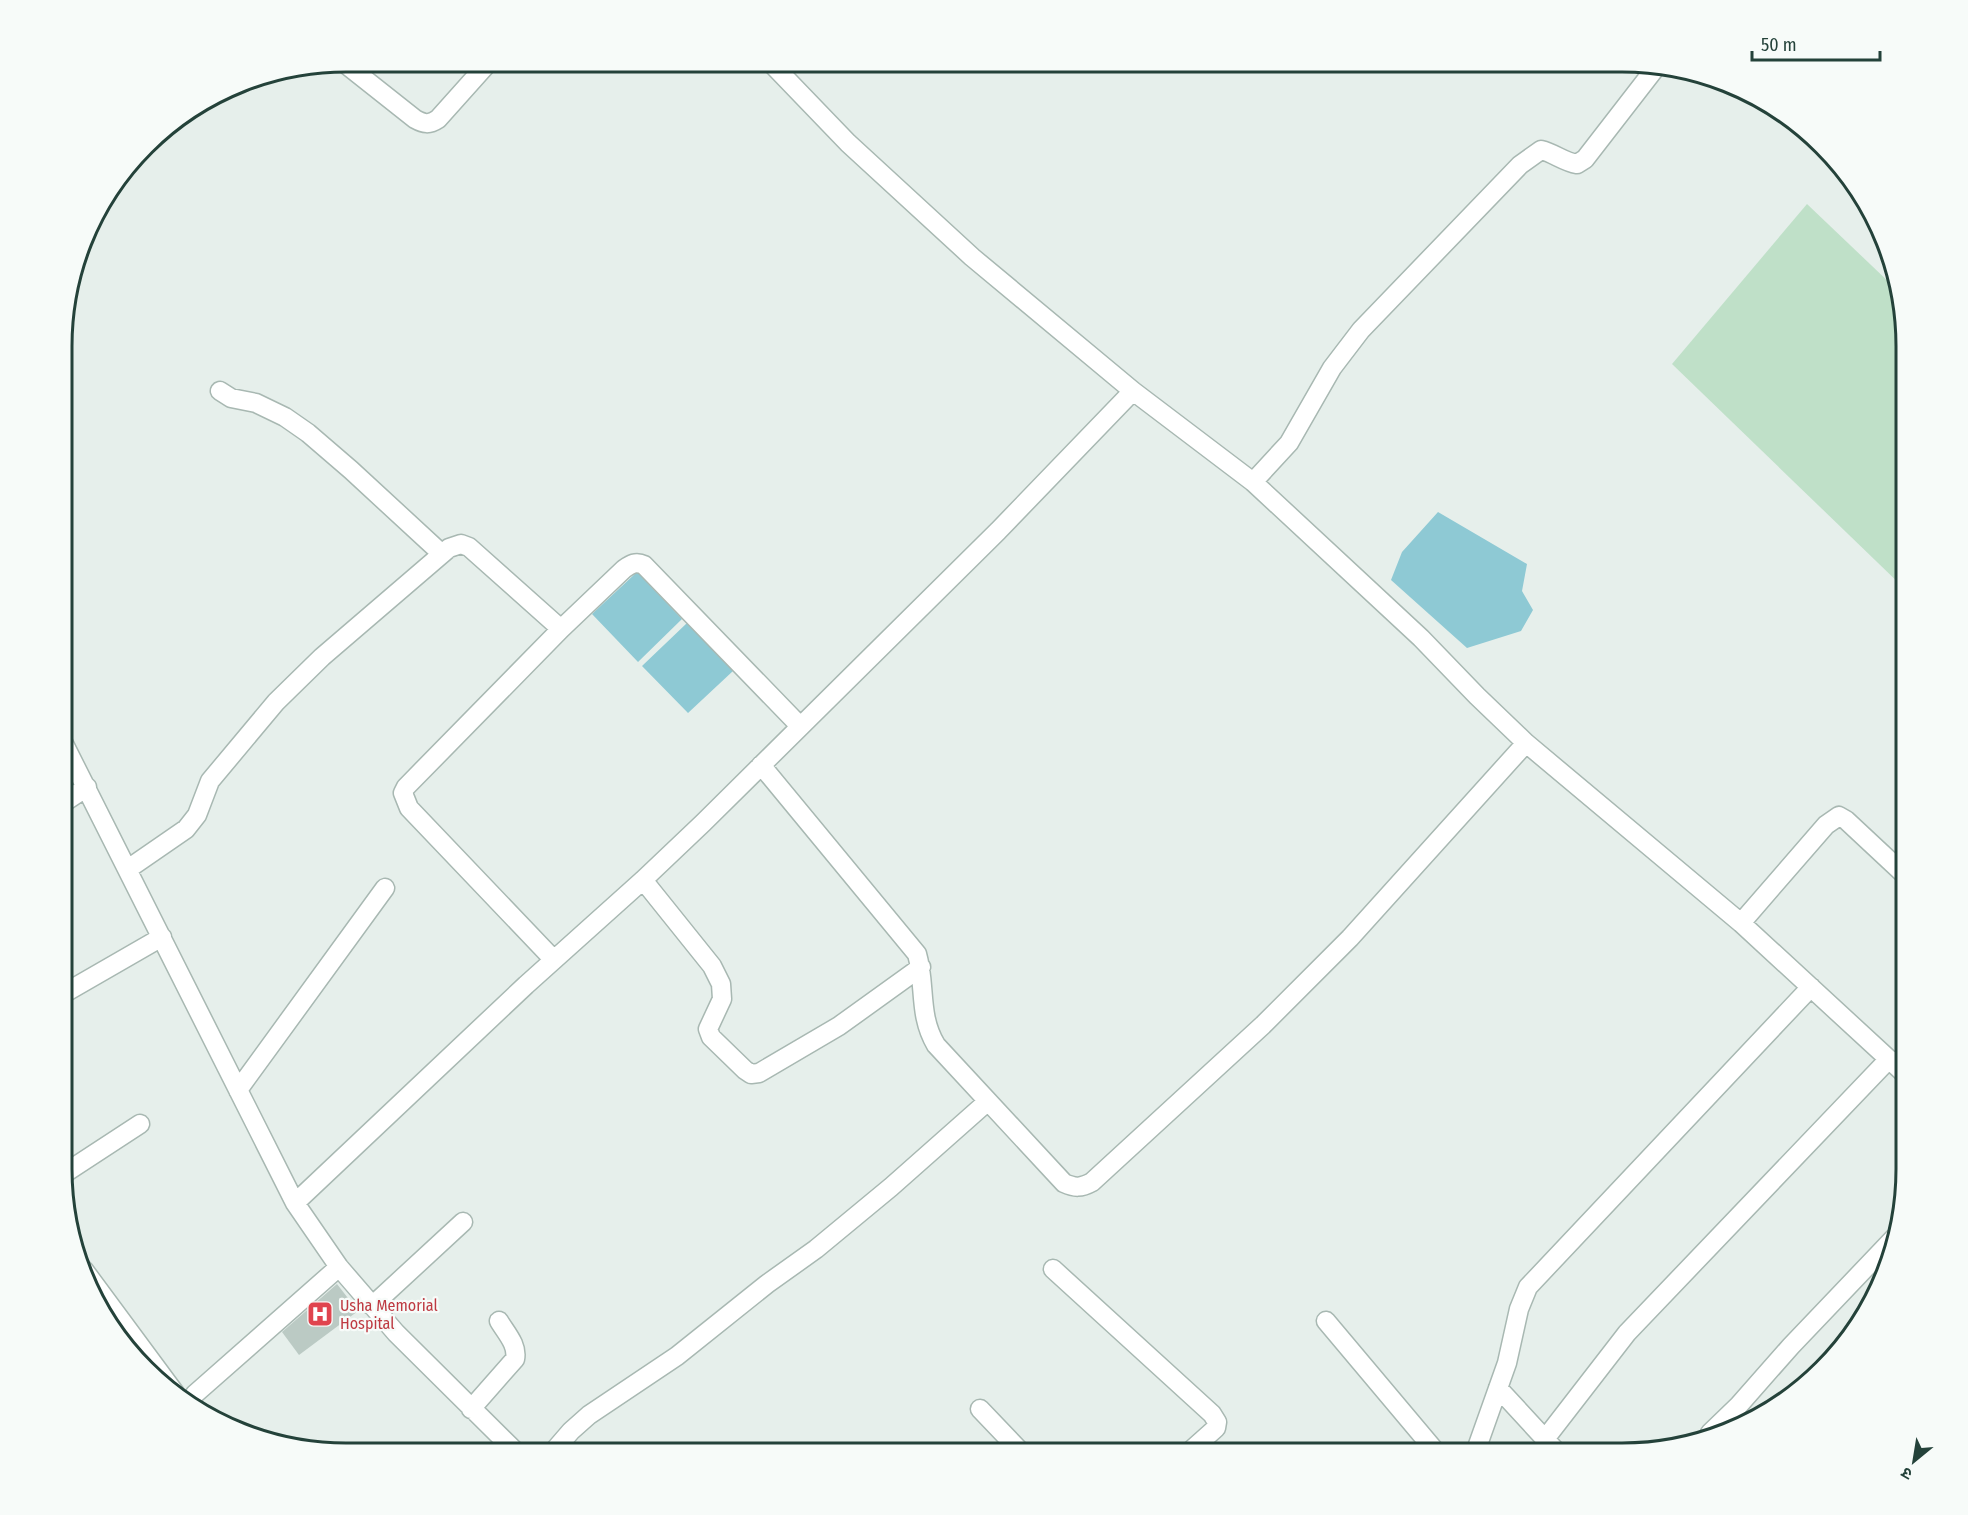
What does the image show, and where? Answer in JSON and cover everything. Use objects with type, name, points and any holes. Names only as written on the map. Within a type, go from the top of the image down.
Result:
[{"type":"street","points":[[356,72],[424,124],[438,119],[480,72]]},
{"type":"street","points":[[780,72],[848,143],[972,257],[1133,391],[1253,482],[1421,638],[1526,743],[1741,922],[1896,1066]]},
{"type":"street","points":[[1253,482],[1289,443],[1332,368],[1361,330],[1520,165],[1541,150],[1550,152],[1569,163],[1577,164],[1585,159],[1651,74]]},
{"type":"street","points":[[220,391],[231,398],[256,403],[275,412],[308,433],[442,554]]},
{"type":"street","points":[[295,1203],[554,960],[643,880],[998,531],[1133,391]]},
{"type":"street","points":[[129,869],[186,829],[197,815],[210,781],[276,702],[322,657],[442,554],[456,545],[469,547],[561,629]]},
{"type":"street","points":[[554,960],[409,808],[403,792],[561,629],[624,569],[639,562],[644,565],[800,726]]},
{"type":"street","points":[[761,765],[917,954],[921,966],[920,983],[924,1016],[929,1034],[936,1045],[1064,1183],[1073,1187],[1082,1187],[1092,1182],[1263,1025],[1350,938],[1526,743]]},
{"type":"street","points":[[72,759],[295,1203],[339,1267],[372,1306],[502,1443]]},
{"type":"street","points":[[72,797],[87,787]]},
{"type":"street","points":[[1741,922],[1826,825],[1839,816],[1896,867]]},
{"type":"street","points":[[643,880],[712,966],[721,984],[722,999],[708,1029],[711,1037],[751,1074],[759,1073],[838,1026],[921,966]]},
{"type":"street","points":[[238,1090],[385,888]]},
{"type":"street","points":[[72,989],[162,937]]},
{"type":"street","points":[[1479,1443],[1510,1352],[1519,1309],[1528,1287],[1811,987]]},
{"type":"street","points":[[1545,1439],[1634,1324],[1889,1059]]},
{"type":"street","points":[[561,1443],[589,1415],[677,1356],[824,1242],[891,1187],[987,1102]]},
{"type":"street","points":[[72,1168],[140,1124]]},
{"type":"street","points":[[372,1306],[463,1222]]},
{"type":"street","points":[[1719,1425],[1739,1406],[1791,1346],[1884,1248]]},
{"type":"street","points":[[193,1397],[339,1267]]},
{"type":"street","points":[[1053,1269],[1212,1414],[1217,1422],[1216,1428],[1199,1443]]},
{"type":"street","points":[[471,1409],[515,1359],[516,1352],[499,1321]]},
{"type":"street","points":[[1326,1321],[1429,1443]]},
{"type":"street","points":[[1498,1388],[1548,1443]]},
{"type":"street","points":[[980,1409],[1012,1443]]},
{"type":"green space","points":[[1807,204],[1888,282],[1894,310],[1896,346],[1896,580],[1672,364]]},
{"type":"water","points":[[1438,512],[1527,564],[1522,591],[1533,610],[1521,631],[1467,648],[1391,580],[1402,552]]},
{"type":"water","points":[[637,572],[682,619],[638,662],[592,614]]},
{"type":"water","points":[[687,623],[733,671],[688,713],[642,666]]},
{"type":"building","points":[[337,1284],[358,1311],[299,1355],[282,1332]]},
{"type":"place","name":"Usha Memorial Hospital","points":[[320,1314]]}]
